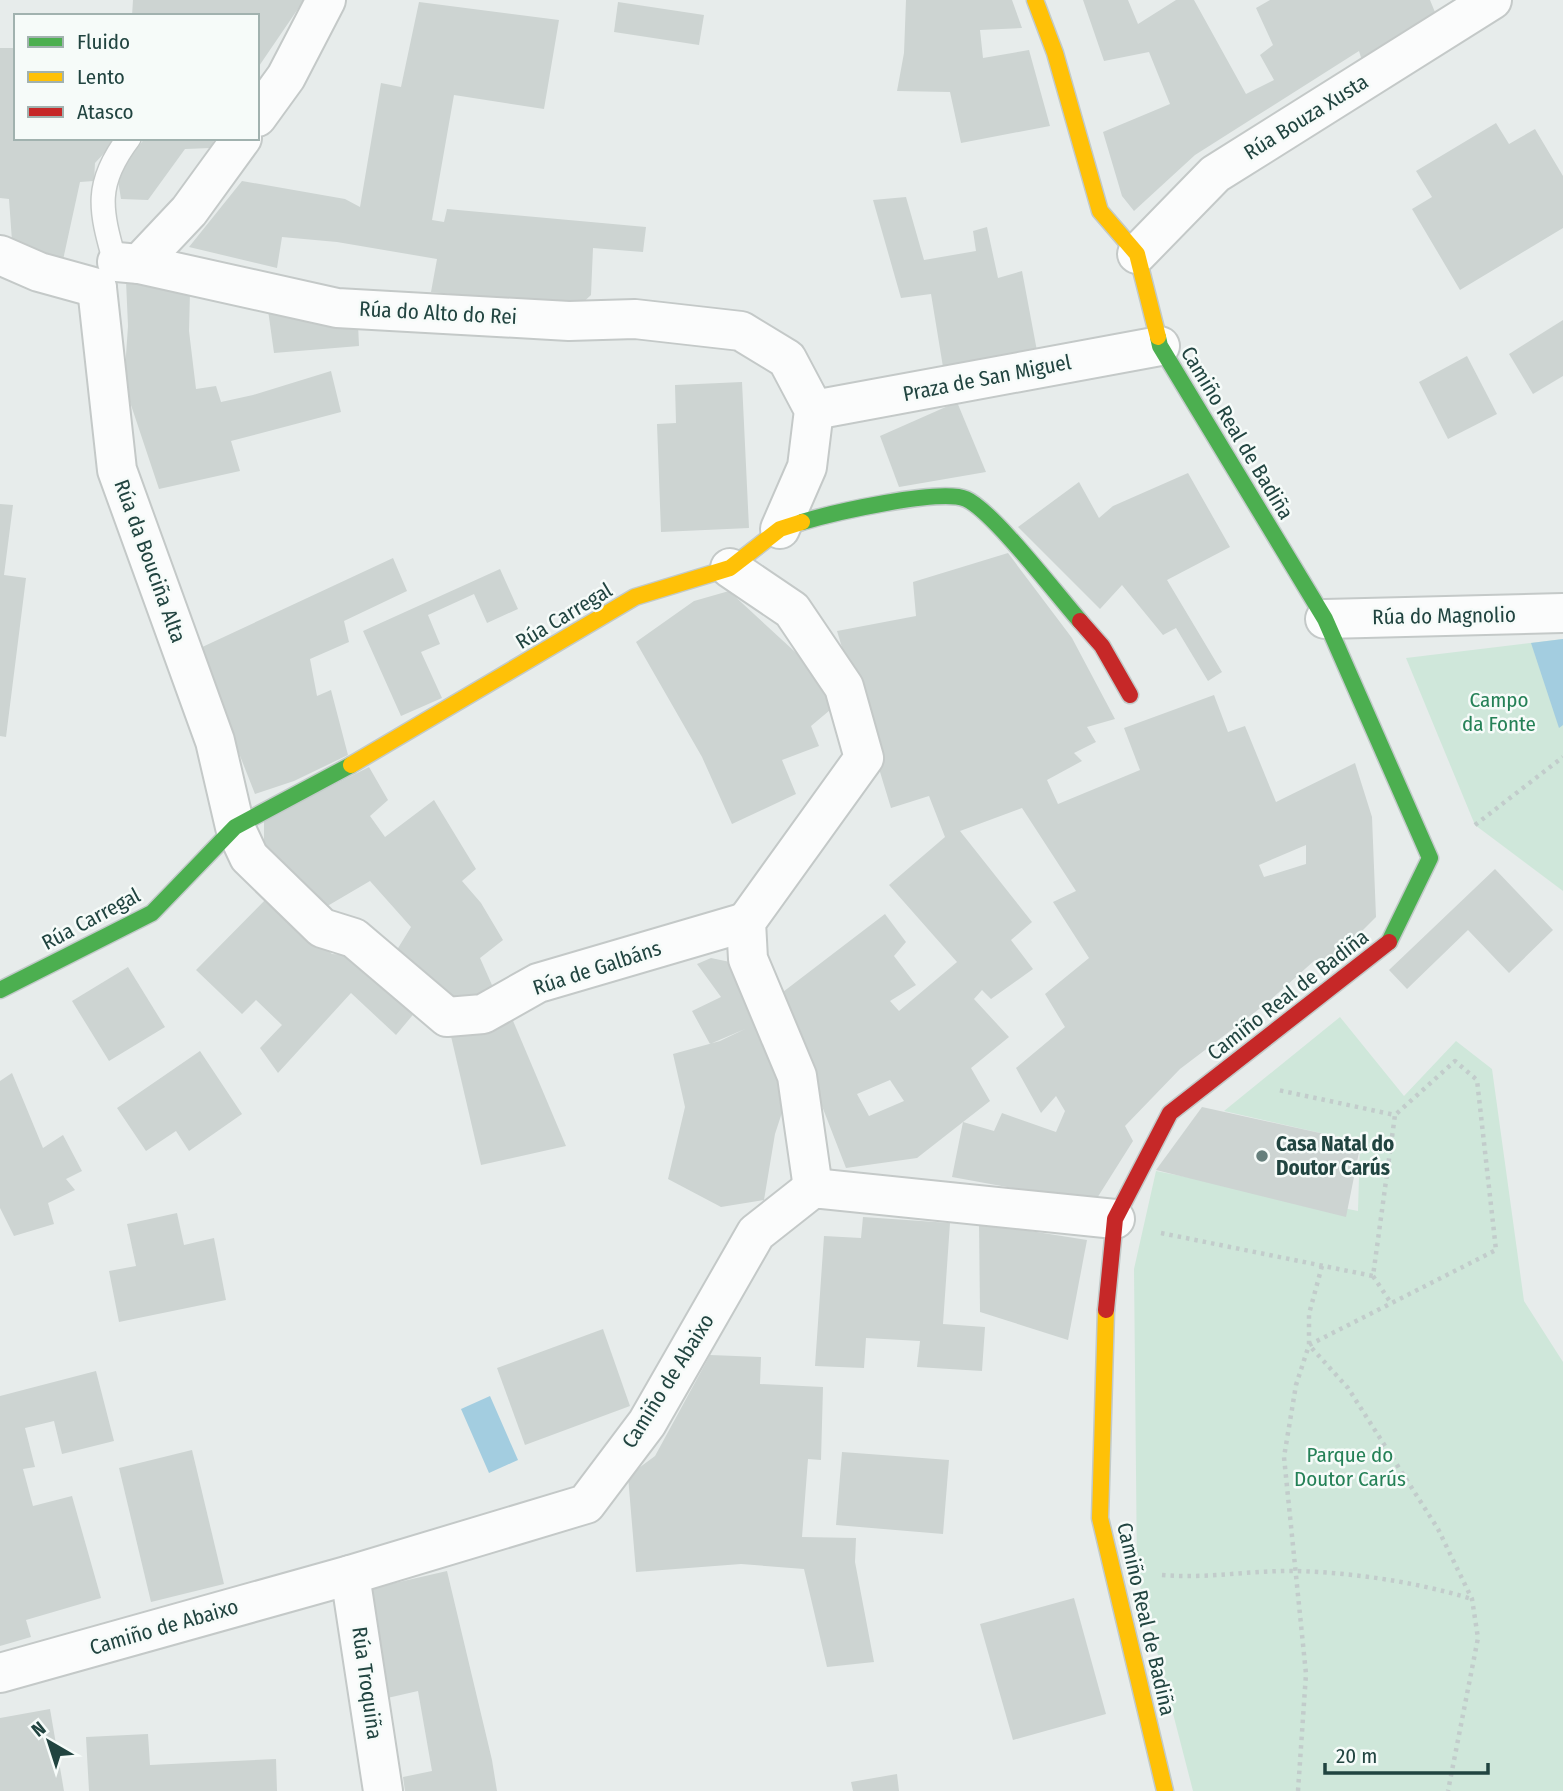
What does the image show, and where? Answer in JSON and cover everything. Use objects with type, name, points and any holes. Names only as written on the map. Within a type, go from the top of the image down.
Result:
[{"type":"street","points":[[259,114],[286,77],[326,0]]},
{"type":"street","name":"Camiño Real de Badiña","points":[[1035,0],[1055,53],[1100,211],[1137,254],[1160,346],[1325,619],[1430,858],[1387,946],[1170,1113],[1115,1219],[1107,1275],[1100,1518],[1165,1791]]},
{"type":"street","name":"Rúa Bouza Xusta","points":[[1137,254],[1215,174],[1492,0]]},
{"type":"street","points":[[117,271],[189,211],[241,140]]},
{"type":"street","name":"Rúa do Alto do Rei","points":[[0,255],[40,272],[117,271],[337,308],[569,321],[635,319],[741,331],[786,359],[814,410]]},
{"type":"street","name":"Rúa da Bouciña Alta","points":[[117,271],[117,470],[215,741],[235,827]]},
{"type":"street","name":"Praza de San Miguel","points":[[814,410],[1160,346]]},
{"type":"street","points":[[780,529],[807,467],[814,410]]},
{"type":"street","name":"Rúa Carregal","points":[[0,990],[152,913],[235,827],[385,747],[635,597],[730,568],[780,529],[839,511],[922,498],[965,498],[985,512],[1102,646],[1130,695]]},
{"type":"street","points":[[730,568],[792,610],[844,687],[864,758],[746,922],[748,959],[797,1076],[813,1188],[1115,1219]]},
{"type":"street","name":"Rúa do Magnolio","points":[[1325,619],[1563,613]]},
{"type":"street","name":"Rúa de Galbáns","points":[[235,827],[248,857],[322,928],[354,938],[447,1017],[483,1014],[538,983],[746,922]]},
{"type":"street","name":"Camiño de Abaixo","points":[[0,1673],[350,1575],[586,1504],[648,1423],[756,1233],[813,1188]]},
{"type":"street","name":"Rúa Troquiña","points":[[350,1575],[383,1791]]},
{"type":"lane","points":[[117,271],[103,195],[107,170],[128,140]]},
{"type":"path","points":[[1475,825],[1563,757]]},
{"type":"path","points":[[1309,1345],[1496,1250],[1477,1080],[1455,1061],[1395,1115],[1373,1276],[1391,1303]]},
{"type":"path","points":[[1273,1088],[1395,1115]]},
{"type":"path","points":[[1156,1232],[1373,1276]]},
{"type":"path","points":[[1298,1791],[1306,1674],[1284,1457],[1296,1385],[1309,1345],[1309,1314],[1322,1266]]},
{"type":"path","points":[[1309,1345],[1348,1388],[1438,1529],[1472,1599],[1478,1638],[1448,1791]]},
{"type":"path","points":[[1150,1574],[1191,1577],[1296,1571],[1424,1584],[1472,1599]]},
{"type":"green space","name":"Campo da Fonte","points":[[1563,639],[1563,891],[1475,825],[1406,658]]},
{"type":"green space","name":"Parque do Doutor Carús","points":[[1340,1017],[1404,1096],[1456,1041],[1492,1069],[1524,1301],[1563,1362],[1563,1791],[1193,1791],[1137,1574],[1134,1269],[1156,1171],[1358,1211],[1360,1142],[1224,1111]]},
{"type":"water","points":[[1563,639],[1563,725],[1559,728],[1531,643]]},
{"type":"water","points":[[490,1396],[518,1460],[489,1473],[461,1409]]},
{"type":"building","points":[[133,0],[304,0],[259,66],[259,14],[132,14]]},
{"type":"building","points":[[906,0],[1012,0],[1022,28],[980,30],[983,58],[1029,50],[1050,126],[961,143],[950,92],[897,91],[904,53]]},
{"type":"building","points":[[1083,0],[1128,0],[1138,24],[1176,0],[1194,0],[1246,94],[1274,80],[1260,55],[1273,45],[1256,8],[1270,0],[1430,0],[1437,17],[1363,64],[1359,51],[1195,155],[1134,211],[1122,196],[1103,132],[1170,104],[1149,52],[1104,61]]},
{"type":"building","points":[[419,2],[559,20],[544,109],[454,95],[432,220],[444,222],[447,209],[646,227],[643,252],[593,248],[591,295],[578,307],[431,292],[437,259],[337,242],[282,237],[277,268],[189,247],[242,181],[345,199],[360,207],[381,83],[401,87]]},
{"type":"building","points":[[618,2],[704,15],[699,45],[614,32]]},
{"type":"building","points":[[0,48],[14,48],[14,140],[116,140],[95,163],[94,181],[80,182],[63,260],[29,255],[12,241],[9,199],[0,198]]},
{"type":"building","points":[[1496,123],[1509,144],[1535,129],[1563,176],[1563,228],[1460,290],[1412,209],[1432,197],[1416,171]]},
{"type":"building","points":[[143,140],[214,140],[211,148],[185,149],[148,200],[121,199],[117,174]]},
{"type":"building","points":[[906,197],[924,260],[976,251],[973,231],[987,227],[998,278],[1022,271],[1037,351],[943,367],[931,294],[901,298],[873,200]]},
{"type":"building","points":[[126,281],[190,292],[189,331],[196,389],[216,386],[221,402],[331,371],[341,412],[231,441],[240,471],[159,489],[124,384],[128,326]]},
{"type":"building","points":[[268,310],[358,324],[359,346],[274,353]]},
{"type":"building","points":[[1563,320],[1563,376],[1533,394],[1509,354]]},
{"type":"building","points":[[1467,356],[1497,414],[1448,439],[1419,382]]},
{"type":"building","points":[[742,382],[749,528],[661,532],[657,424],[676,423],[675,385]]},
{"type":"building","points":[[957,402],[986,472],[899,487],[880,436]]},
{"type":"building","points":[[1188,473],[1230,547],[1167,580],[1222,672],[1208,681],[1176,628],[1163,635],[1122,585],[1100,609],[1018,527],[1079,482],[1099,518],[1113,506]]},
{"type":"building","points":[[0,504],[13,505],[4,575],[26,578],[6,737],[0,736]]},
{"type":"building","points":[[1008,553],[1072,638],[1115,719],[1087,727],[1096,742],[1074,753],[1082,761],[1047,780],[1058,804],[1140,770],[1124,728],[1214,695],[1228,732],[1245,726],[1276,802],[1355,763],[1372,817],[1376,917],[1331,962],[1315,960],[1267,1003],[1180,1069],[1125,1126],[1133,1141],[1094,1203],[952,1177],[963,1122],[917,1158],[846,1168],[779,995],[885,914],[906,942],[894,956],[916,985],[890,1001],[899,1011],[957,962],[889,885],[945,837],[929,796],[891,808],[837,631],[916,616],[913,582]],"holes":[[[1022,808],[1076,891],[1053,902],[1089,958],[1045,994],[1065,1027],[1016,1068],[1041,1113],[1056,1096],[1065,1111],[1056,1132],[1002,1113],[994,1131],[963,1122],[990,1101],[971,1068],[1009,1037],[974,999],[982,990],[991,999],[1033,969],[1011,940],[1032,922],[960,831]],[[1306,845],[1306,864],[1264,877],[1259,865]],[[890,1080],[904,1101],[869,1116],[857,1094]]]},
{"type":"building","points":[[393,558],[407,591],[344,621],[349,642],[310,659],[317,696],[331,690],[348,755],[294,781],[255,794],[198,649]]},
{"type":"building","points":[[500,569],[518,609],[487,623],[474,594],[428,615],[440,644],[421,652],[442,698],[401,716],[363,631]]},
{"type":"building","points":[[729,591],[818,673],[836,705],[811,726],[819,746],[782,760],[796,794],[732,824],[702,757],[636,642],[694,601]]},
{"type":"building","points":[[369,767],[388,800],[370,816],[385,837],[434,800],[476,869],[462,881],[481,903],[503,940],[480,958],[496,994],[458,1004],[395,953],[411,927],[370,881],[324,908],[264,845],[264,820]]},
{"type":"building","points":[[1495,869],[1553,930],[1509,973],[1468,930],[1407,989],[1389,970]]},
{"type":"building","points":[[271,894],[332,954],[349,955],[417,1010],[396,1035],[351,993],[278,1073],[260,1048],[282,1025],[256,1000],[242,1014],[196,970]]},
{"type":"building","points":[[711,958],[730,962],[790,1088],[775,1134],[764,1200],[721,1207],[668,1179],[685,1107],[673,1054],[710,1044],[692,1011],[721,997],[697,964]]},
{"type":"building","points":[[128,967],[165,1027],[109,1061],[72,1001]]},
{"type":"building","points":[[511,1016],[566,1146],[481,1165],[450,1032]]},
{"type":"building","points":[[200,1051],[242,1114],[189,1151],[176,1131],[146,1151],[117,1108]]},
{"type":"building","points":[[12,1073],[43,1148],[63,1135],[82,1171],[66,1179],[75,1190],[48,1203],[54,1224],[14,1236],[0,1208],[0,1081]]},
{"type":"building","name":"Casa Natal do Doutor Carús","points":[[1202,1107],[1361,1142],[1346,1217],[1156,1170]]},
{"type":"building","points":[[177,1213],[184,1245],[214,1238],[226,1300],[119,1322],[109,1271],[136,1266],[127,1224]]},
{"type":"building","points":[[863,1217],[950,1223],[943,1324],[985,1327],[982,1371],[917,1367],[920,1341],[866,1338],[864,1368],[815,1366],[824,1236],[861,1238]]},
{"type":"building","points":[[979,1223],[1087,1240],[1068,1340],[980,1312]]},
{"type":"building","points":[[603,1329],[630,1406],[525,1445],[497,1368]]},
{"type":"building","points":[[710,1355],[761,1357],[760,1384],[823,1387],[821,1460],[808,1459],[802,1537],[856,1538],[855,1562],[874,1662],[827,1667],[804,1569],[741,1564],[636,1572],[628,1476],[655,1456]]},
{"type":"building","points":[[96,1371],[114,1441],[62,1454],[54,1421],[25,1428],[35,1467],[23,1469],[33,1506],[72,1496],[101,1598],[26,1620],[31,1637],[0,1646],[0,1396]]},
{"type":"building","points":[[192,1450],[224,1584],[151,1602],[119,1468]]},
{"type":"building","points":[[842,1452],[949,1460],[943,1534],[836,1525]]},
{"type":"building","points":[[447,1571],[497,1791],[405,1791],[403,1777],[432,1771],[418,1691],[383,1699],[360,1591]]},
{"type":"building","points":[[1074,1598],[1106,1714],[1013,1740],[980,1624]]},
{"type":"building","points":[[50,1709],[64,1791],[0,1791],[0,1718]]},
{"type":"building","points":[[148,1734],[150,1765],[276,1759],[277,1791],[89,1791],[86,1737]]},
{"type":"building","points":[[897,1774],[899,1791],[853,1791],[851,1782]]},
{"type":"traffic: fast","points":[[1158,337],[1160,346],[1325,619],[1430,858],[1389,942]]},
{"type":"traffic: fast","points":[[802,522],[911,499],[953,496],[966,499],[992,519],[1008,536],[1080,621]]},
{"type":"traffic: fast","points":[[0,990],[152,913],[235,827],[351,765]]},
{"type":"traffic: slow","points":[[1035,0],[1055,53],[1100,211],[1137,254],[1158,337]]},
{"type":"traffic: slow","points":[[351,765],[635,597],[730,568],[780,529],[802,522]]},
{"type":"traffic: slow","points":[[1106,1310],[1100,1518],[1165,1791]]},
{"type":"traffic: jam","points":[[1080,621],[1102,646],[1130,695]]},
{"type":"traffic: jam","points":[[1106,1310],[1115,1219],[1170,1113],[1389,942]]},
{"type":"place","name":"Casa Natal do Doutor Carús","points":[[1262,1156]]}]
